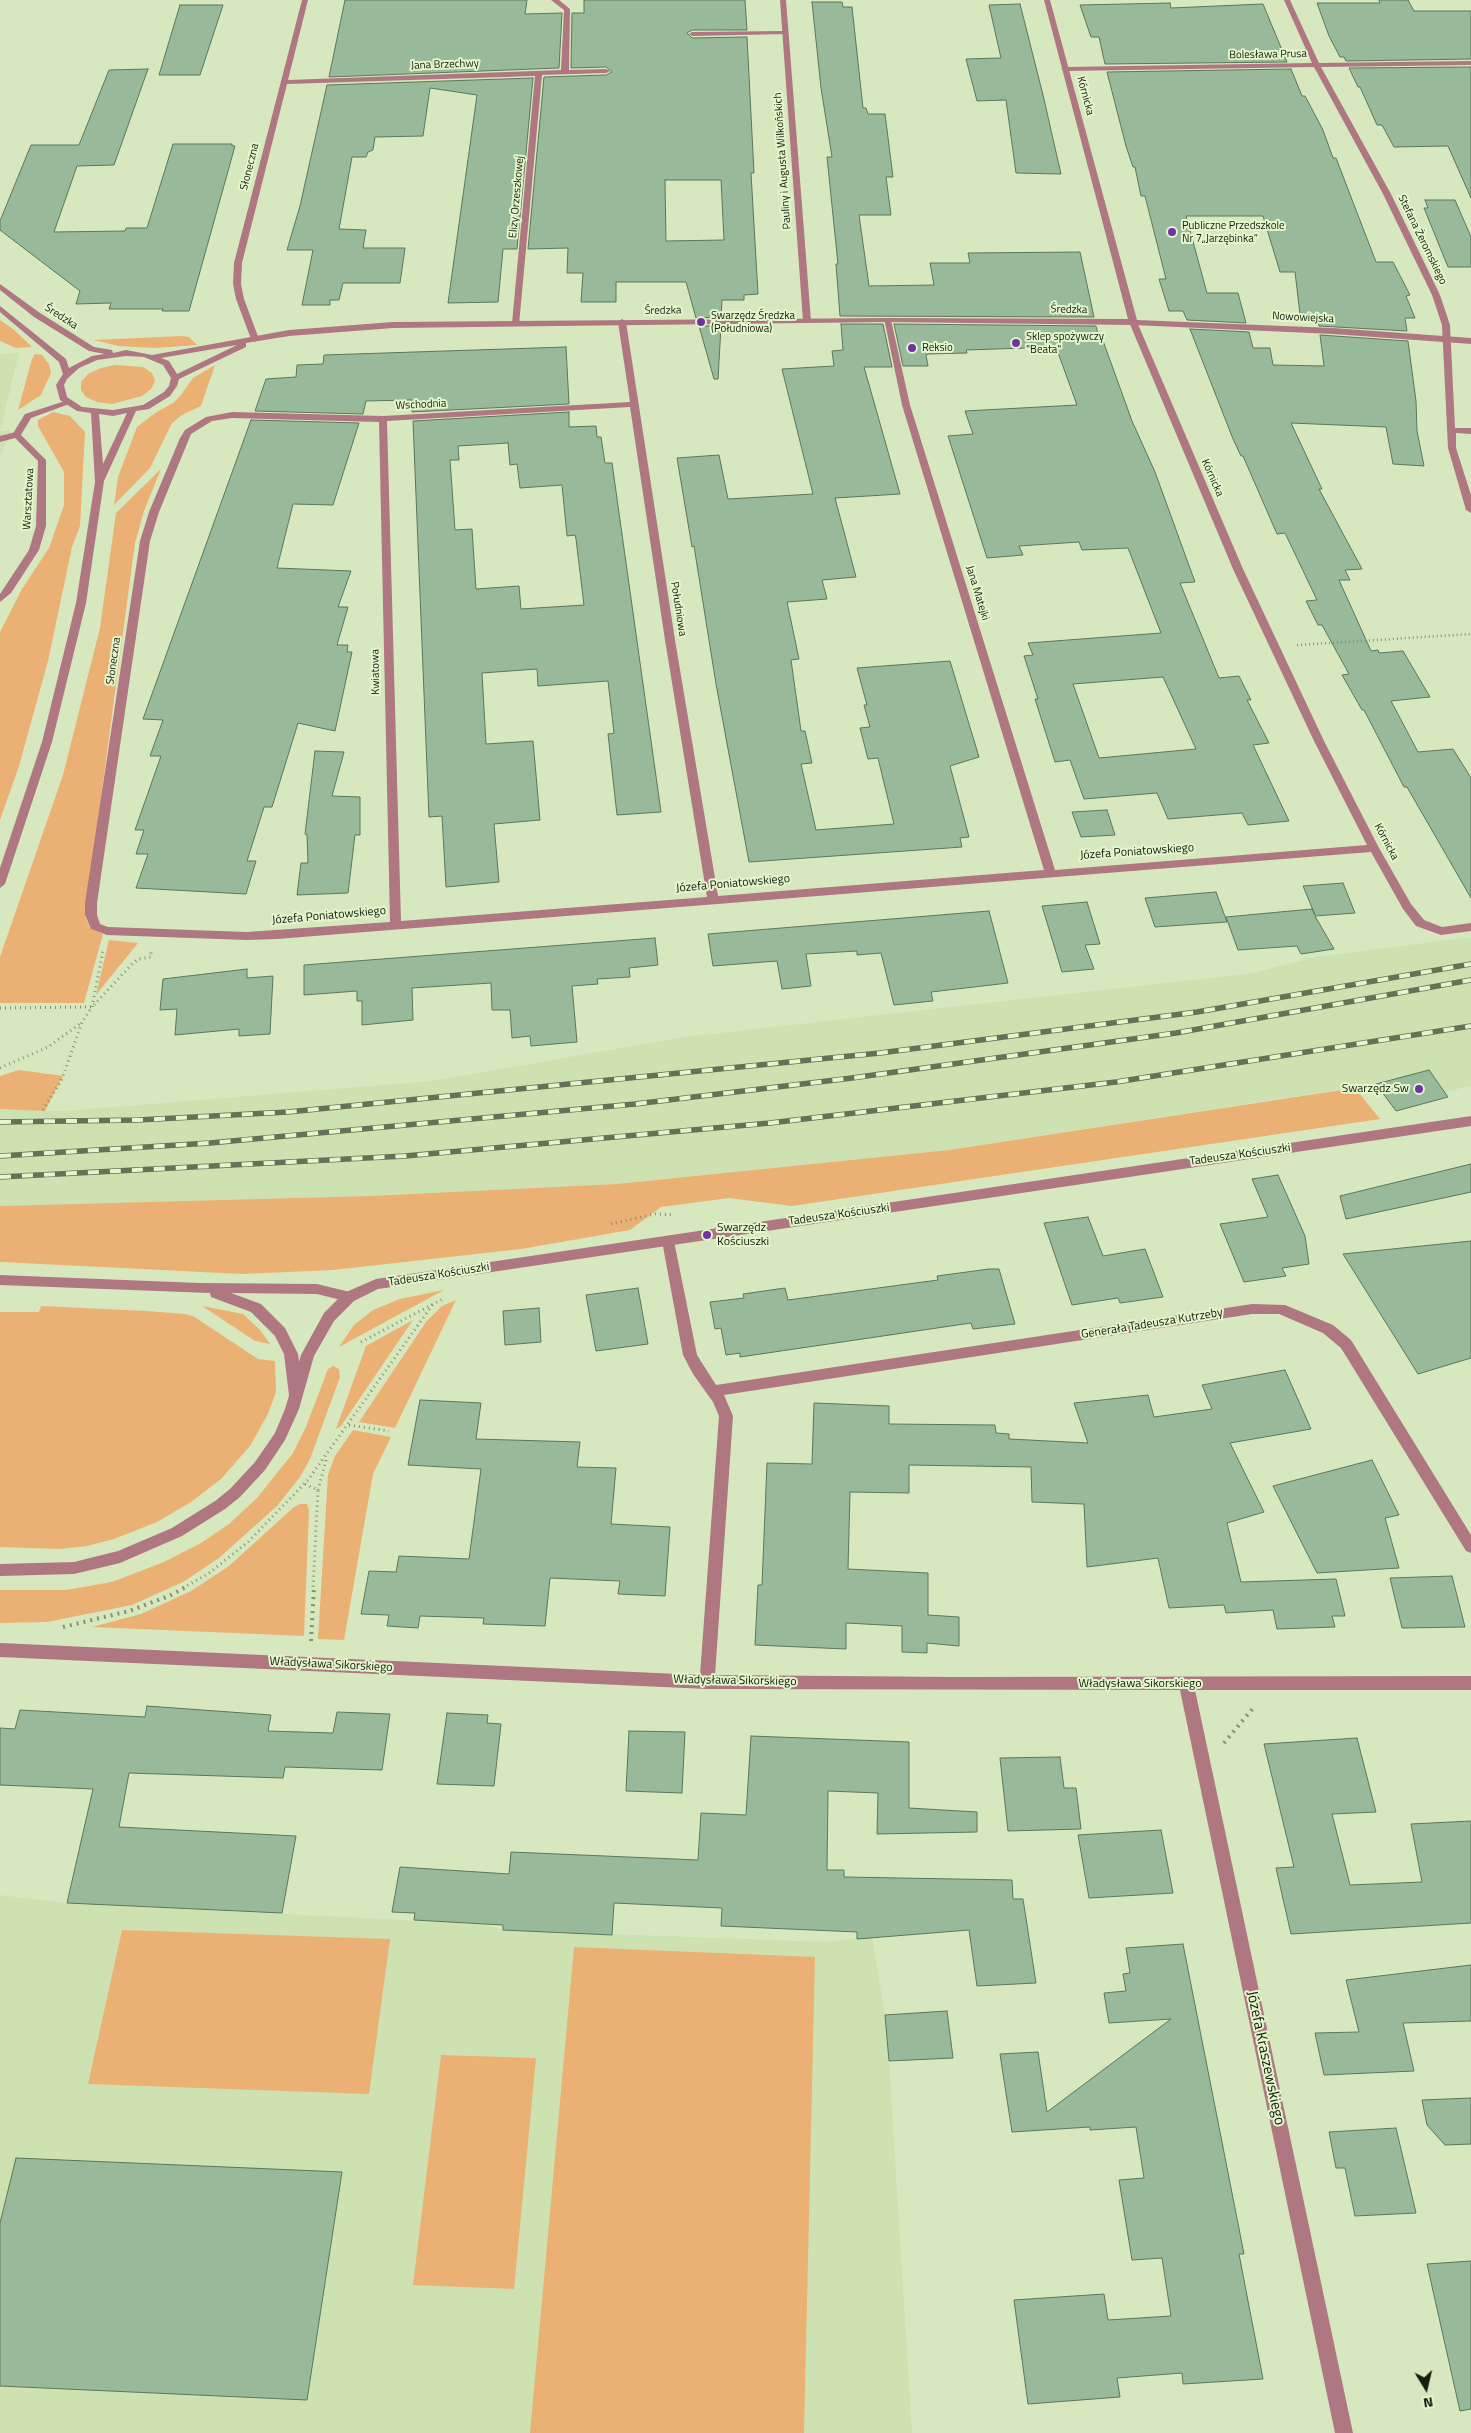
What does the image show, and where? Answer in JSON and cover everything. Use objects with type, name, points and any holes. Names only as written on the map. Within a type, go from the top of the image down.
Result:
[{"type":"street","name":"Słoneczna","points":[[255,339],[240,299],[237,284],[238,263],[305,0]]},
{"type":"street","points":[[554,0],[567,9],[565,72]]},
{"type":"street","name":"Pauliny i Augusta Wilkońskich","points":[[782,0],[806,321]]},
{"type":"street","name":"Kórnicka","points":[[1047,0],[1133,322],[1183,444],[1274,647],[1319,741],[1374,848],[1414,916],[1426,927],[1434,929],[1450,931],[1471,927]]},
{"type":"street","name":"Stefana Żeromskiego","points":[[1287,0],[1316,65],[1387,194],[1419,257],[1444,318],[1455,464],[1471,510]]},
{"type":"street","points":[[692,34],[785,33]]},
{"type":"street","name":"Bolesława Prusa","points":[[1065,68],[1471,63]]},
{"type":"street","name":"Jana Brzechwy","points":[[284,82],[606,71]]},
{"type":"street","name":"Elizy Orzeszkowej","points":[[516,323],[540,73]]},
{"type":"street","name":"Średzka","points":[[0,286],[37,315],[73,338],[92,349],[116,354]]},
{"type":"street","points":[[0,308],[63,361],[67,374]]},
{"type":"street","name":"Średzka","points":[[154,357],[207,346],[316,329],[360,326],[887,320],[1133,322]]},
{"type":"street","name":"Jana Matejki","points":[[887,320],[906,405],[1050,872]]},
{"type":"street","name":"Południowa","points":[[622,322],[670,640],[713,900]]},
{"type":"street","name":"Nowowiejska","points":[[1133,322],[1471,341]]},
{"type":"street","name":"Średzka","points":[[175,378],[255,339]]},
{"type":"street","points":[[136,353],[154,357],[166,363],[175,378],[173,386],[158,401],[132,411],[94,413],[68,403],[60,392],[60,385],[67,374],[85,362],[116,354],[136,353]]},
{"type":"street","points":[[0,439],[16,435],[28,416],[68,403]]},
{"type":"street","name":"Wschodnia","points":[[209,419],[232,415],[383,419],[634,404]]},
{"type":"street","points":[[100,482],[132,411]]},
{"type":"street","points":[[0,884],[36,776],[65,675],[90,554],[100,482],[94,413]]},
{"type":"street","name":"Słoneczna","points":[[95,926],[91,915],[91,903],[145,541],[184,438],[196,425],[209,419]]},
{"type":"street","name":"Kwiatowa","points":[[383,419],[396,924]]},
{"type":"street","points":[[1451,430],[1471,431]]},
{"type":"street","name":"Warsztatowa","points":[[0,599],[8,591],[34,550],[41,526],[42,460],[16,435]]},
{"type":"street","name":"Józefa Poniatowskiego","points":[[95,926],[107,931],[152,934],[247,936],[1374,848]]},
{"type":"street","name":"Tadeusza Kościuszki","points":[[349,1297],[365,1289],[389,1282],[1471,1121]]},
{"type":"street","points":[[668,1241],[690,1354],[698,1370],[714,1391],[725,1411],[726,1428],[708,1682]]},
{"type":"street","points":[[0,1280],[199,1288],[317,1289],[349,1297]]},
{"type":"street","points":[[199,1288],[249,1304],[276,1326],[291,1354],[296,1395]]},
{"type":"street","points":[[0,1570],[58,1569],[88,1565],[120,1557],[192,1524],[235,1493],[260,1466],[280,1436],[296,1395],[308,1355],[319,1331],[335,1310],[349,1297]]},
{"type":"street","name":"Generała Tadeusza Kutrzeby","points":[[714,1391],[1252,1309],[1280,1309],[1328,1329],[1346,1344],[1471,1547]]},
{"type":"street","name":"Władysława Sikorskiego","points":[[0,1650],[708,1682],[954,1684],[1471,1683]]},
{"type":"street","name":"Józefa Kraszewskiego","points":[[1186,1684],[1344,2433]]},
{"type":"path","points":[[1274,647],[1471,634]]},
{"type":"path","points":[[92,1007],[107,931]]},
{"type":"path","points":[[43,1110],[62,1079],[82,1022],[92,1007],[133,963],[151,958],[152,934]]},
{"type":"path","points":[[0,1008],[92,1007]]},
{"type":"path","points":[[0,1068],[48,1047],[82,1022]]},
{"type":"path","points":[[361,1342],[447,1297]]},
{"type":"path","points":[[349,1425],[390,1431]]},
{"type":"path","points":[[301,1642],[311,1643],[318,1490],[328,1453]]},
{"type":"path","points":[[305,1484],[318,1490]]},
{"type":"path","points":[[62,1630],[72,1630]]},
{"type":"path","points":[[1222,1746],[1256,1705]]},
{"type":"shaded area","points":[[0,320],[13,329],[32,347],[16,348],[0,341]]},
{"type":"shaded area","points":[[189,337],[197,345],[155,348],[118,346],[94,340]]},
{"type":"shaded area","points":[[19,353],[0,431],[0,354]]},
{"type":"shaded area","points":[[35,354],[42,355],[49,364],[51,373],[41,395],[18,410],[32,359]]},
{"type":"shaded area","points":[[115,365],[143,367],[152,373],[155,381],[151,389],[142,396],[112,404],[97,402],[86,397],[81,390],[81,382],[88,374],[101,368]]},
{"type":"shaded area","points":[[215,365],[201,406],[182,415],[172,423],[150,468],[114,505],[118,477],[137,427],[155,413],[173,403],[193,378]]},
{"type":"shaded area","points":[[53,412],[70,416],[85,432],[80,526],[72,547],[48,661],[19,766],[0,820],[0,632],[22,589],[49,548],[64,505],[64,472],[38,426],[38,420]]},
{"type":"shaded area","points":[[0,431],[12,431],[0,456]]},
{"type":"shaded area","points":[[161,469],[144,511],[135,543],[85,917],[90,928],[103,934],[84,1003],[0,1003],[0,957],[63,775],[100,628],[116,513]]},
{"type":"shaded area","points":[[1471,937],[1471,1086],[1445,1092],[1448,1097],[1396,1111],[1375,1084],[949,1150],[617,1184],[370,1196],[0,1206],[0,1109],[64,1111],[432,1081],[684,1037],[1254,973],[1314,957]]},
{"type":"shaded area","points":[[109,940],[138,943],[96,995]]},
{"type":"shaded area","points":[[19,1070],[63,1076],[45,1111],[0,1109],[0,1076]]},
{"type":"shaded area","points":[[1355,1088],[1380,1119],[792,1206],[729,1198],[661,1207],[630,1230],[521,1249],[333,1270],[242,1274],[0,1262],[0,1206],[370,1196],[617,1184],[949,1150]]},
{"type":"shaded area","points":[[444,1290],[339,1347],[354,1325],[373,1310],[400,1299]]},
{"type":"shaded area","points":[[456,1300],[395,1428],[359,1422],[426,1322],[442,1306]]},
{"type":"shaded area","points":[[41,1306],[185,1314],[193,1316],[258,1359],[275,1361],[276,1392],[268,1414],[250,1446],[221,1479],[191,1502],[157,1522],[114,1539],[87,1546],[60,1549],[0,1547],[0,1312],[39,1312]]},
{"type":"shaded area","points":[[202,1306],[243,1314],[260,1330],[270,1344],[255,1341]]},
{"type":"shaded area","points":[[413,1320],[341,1426],[336,1429],[366,1346]]},
{"type":"shaded area","points":[[333,1366],[339,1369],[340,1377],[310,1459],[300,1477],[277,1506],[219,1558],[183,1582],[132,1605],[47,1622],[0,1623],[0,1590],[66,1590],[112,1582],[164,1562],[201,1543],[229,1524],[257,1498],[293,1453],[306,1427],[328,1369]]},
{"type":"shaded area","points":[[353,1430],[391,1437],[373,1474],[344,1640],[318,1639],[328,1475],[335,1456]]},
{"type":"shaded area","points":[[300,1504],[307,1504],[309,1510],[304,1636],[92,1627],[141,1614],[191,1591],[229,1566],[294,1507]]},
{"type":"shaded area","points":[[0,1895],[67,1903],[482,1924],[503,1930],[827,1942],[872,1937],[885,2015],[889,2061],[912,2433],[0,2433]]},
{"type":"shaded area","points":[[122,1930],[390,1939],[369,2094],[88,2084]]},
{"type":"shaded area","points":[[574,1947],[815,1957],[804,2433],[530,2433]]},
{"type":"shaded area","points":[[441,2055],[536,2058],[514,2289],[413,2285]]},
{"type":"building","points":[[345,0],[527,0],[525,14],[562,13],[559,68],[329,77]]},
{"type":"building","points":[[584,0],[745,0],[747,30],[692,30],[687,33],[692,38],[747,37],[754,173],[751,173],[758,294],[744,295],[744,300],[722,300],[721,317],[696,318],[686,282],[616,282],[616,302],[581,302],[583,273],[567,273],[568,248],[528,249],[544,77],[606,75],[612,72],[606,67],[571,68],[572,13],[584,13]],"holes":[[[665,180],[721,180],[724,240],[666,241]]]},
{"type":"building","points":[[1379,0],[1408,0],[1414,11],[1471,11],[1471,59],[1346,61],[1344,57],[1340,57],[1329,36],[1317,3],[1380,3]]},
{"type":"building","points":[[812,2],[842,2],[843,7],[852,7],[863,108],[866,108],[868,114],[885,114],[893,177],[886,177],[891,215],[859,215],[869,286],[934,285],[930,263],[970,263],[968,253],[1080,252],[1094,317],[840,316],[836,264],[838,264],[827,157],[832,157],[821,88]]},
{"type":"building","points":[[1170,3],[1171,8],[1263,4],[1287,62],[1105,64],[1099,37],[1091,37],[1080,5]]},
{"type":"building","points":[[1020,4],[1061,174],[1016,173],[1006,100],[977,101],[966,59],[1001,58],[989,5]]},
{"type":"building","points":[[180,5],[223,5],[200,75],[159,75]]},
{"type":"building","points":[[1471,67],[1471,198],[1448,146],[1394,147],[1382,125],[1377,125],[1349,68]]},
{"type":"building","points":[[148,69],[114,165],[77,166],[54,232],[125,231],[126,228],[147,228],[173,144],[232,144],[232,146],[235,146],[189,311],[109,309],[111,303],[76,304],[80,291],[0,230],[0,221],[31,145],[79,145],[109,70]]},
{"type":"building","points":[[1291,69],[1302,96],[1305,96],[1323,130],[1333,158],[1336,158],[1376,262],[1393,262],[1410,295],[1406,296],[1415,318],[1405,318],[1407,331],[1319,326],[1318,315],[1300,314],[1295,272],[1280,272],[1263,216],[1186,216],[1207,293],[1238,293],[1246,323],[1187,320],[1183,311],[1169,311],[1159,279],[1166,279],[1145,196],[1141,196],[1135,167],[1133,167],[1126,146],[1107,72]]},
{"type":"building","points":[[533,78],[517,249],[503,249],[498,302],[448,303],[477,95],[430,88],[423,136],[375,137],[373,150],[368,152],[366,157],[352,157],[339,229],[366,230],[363,248],[405,248],[400,283],[343,283],[339,300],[330,300],[330,305],[302,305],[313,250],[287,250],[300,206],[327,85]]},
{"type":"building","points":[[1425,200],[1455,200],[1471,237],[1471,267],[1448,267],[1424,208],[1428,208]]},
{"type":"building","points":[[841,324],[883,324],[892,367],[864,367],[900,494],[835,498],[856,577],[822,580],[827,599],[787,602],[799,659],[791,660],[801,731],[805,731],[812,763],[801,764],[816,830],[894,824],[878,758],[868,759],[860,728],[870,727],[864,705],[867,705],[857,668],[950,661],[979,757],[950,766],[969,837],[960,838],[962,847],[749,862],[677,458],[719,455],[728,499],[813,494],[782,369],[834,366],[832,351],[843,350]]},
{"type":"building","points":[[894,324],[1096,326],[1132,421],[1155,472],[1195,582],[1180,583],[1219,678],[1239,676],[1251,700],[1247,700],[1269,743],[1253,745],[1289,821],[1248,825],[1242,813],[1168,819],[1157,793],[1084,799],[1070,760],[1055,762],[1035,699],[1038,699],[1024,656],[1033,655],[1028,643],[1161,633],[1128,548],[1082,550],[1079,542],[1019,546],[1023,555],[987,558],[948,436],[973,434],[965,411],[1077,405],[1056,347],[966,350],[967,353],[928,354],[926,355],[928,366],[903,366]],"holes":[[[1163,677],[1196,749],[1099,758],[1073,684]]]},
{"type":"building","points":[[699,326],[721,326],[718,379],[714,379]]},
{"type":"building","points":[[1190,329],[1249,332],[1253,348],[1270,348],[1273,365],[1324,366],[1320,335],[1408,341],[1416,401],[1417,431],[1424,466],[1393,464],[1386,427],[1291,423],[1322,489],[1319,489],[1362,569],[1345,570],[1350,580],[1339,580],[1371,651],[1378,650],[1379,653],[1403,651],[1430,697],[1391,701],[1418,752],[1453,749],[1471,778],[1471,898],[1407,787],[1404,787],[1364,710],[1362,710],[1342,675],[1349,674],[1322,625],[1318,625],[1306,601],[1317,600],[1285,533],[1277,534],[1243,456],[1241,456],[1233,439]]},
{"type":"building","points":[[566,347],[569,404],[412,412],[412,400],[366,401],[363,414],[255,411],[266,379],[296,377],[297,365],[323,364],[324,355]]},
{"type":"building","points":[[569,412],[569,427],[596,426],[597,437],[601,437],[605,463],[612,463],[661,812],[617,815],[608,734],[614,733],[608,681],[538,686],[537,669],[482,673],[486,744],[533,741],[540,820],[494,824],[499,882],[446,887],[442,816],[429,817],[413,421]],"holes":[[[508,443],[510,465],[517,464],[520,488],[562,485],[567,536],[575,535],[576,539],[584,605],[521,609],[519,586],[476,589],[472,529],[455,530],[450,460],[459,460],[458,446]]]},
{"type":"building","points":[[251,420],[359,423],[333,505],[293,504],[277,568],[351,571],[338,607],[348,607],[337,645],[348,645],[347,652],[352,652],[335,731],[298,723],[272,807],[264,807],[247,861],[256,861],[246,894],[136,888],[148,854],[136,854],[144,830],[135,830],[161,756],[150,756],[163,720],[143,719]]},
{"type":"building","points":[[315,751],[344,752],[332,796],[360,797],[360,835],[355,835],[348,893],[297,895],[301,863],[308,863],[307,835],[305,834]]},
{"type":"building","points":[[1107,810],[1115,835],[1081,837],[1072,812]]},
{"type":"building","points":[[1343,883],[1355,913],[1315,916],[1334,949],[1301,954],[1297,946],[1238,950],[1226,917],[1312,909],[1315,915],[1303,886]]},
{"type":"building","points":[[1216,892],[1227,922],[1155,927],[1145,898]]},
{"type":"building","points":[[1087,902],[1100,944],[1085,945],[1094,969],[1062,972],[1042,906]]},
{"type":"building","points":[[989,911],[1008,983],[931,992],[933,1001],[894,1005],[881,953],[857,955],[857,951],[806,954],[811,986],[782,989],[777,961],[713,966],[708,934]]},
{"type":"building","points":[[655,938],[658,965],[629,968],[630,977],[597,979],[598,984],[572,986],[577,1042],[531,1046],[530,1036],[512,1038],[510,1010],[492,1010],[491,983],[412,988],[413,1020],[362,1025],[362,1001],[357,1001],[357,991],[304,995],[304,965]]},
{"type":"building","points":[[247,969],[247,978],[273,976],[270,1034],[239,1036],[239,1029],[175,1035],[177,1009],[160,1010],[163,979]]},
{"type":"building","name":"Swarzędz Sw","points":[[1429,1070],[1448,1097],[1396,1111],[1376,1084]]},
{"type":"building","points":[[1471,1164],[1471,1192],[1346,1219],[1340,1196]]},
{"type":"building","points":[[1278,1175],[1305,1236],[1309,1264],[1282,1268],[1286,1276],[1244,1282],[1220,1224],[1268,1217],[1252,1179]]},
{"type":"building","points":[[1088,1217],[1103,1256],[1145,1249],[1163,1297],[1120,1303],[1118,1298],[1072,1305],[1044,1223]]},
{"type":"building","points":[[1471,1241],[1471,1358],[1418,1374],[1343,1254]]},
{"type":"building","points":[[999,1269],[1015,1324],[973,1329],[971,1323],[740,1357],[740,1353],[726,1355],[721,1328],[715,1329],[710,1302],[744,1298],[743,1294],[785,1288],[788,1300],[938,1280],[937,1276]]},
{"type":"building","points":[[638,1288],[648,1344],[596,1351],[586,1295]]},
{"type":"building","points":[[539,1308],[541,1342],[505,1345],[503,1311]]},
{"type":"building","points":[[1285,1370],[1311,1429],[1230,1443],[1264,1512],[1227,1523],[1241,1582],[1336,1579],[1345,1616],[1332,1616],[1335,1627],[1277,1629],[1273,1610],[1226,1613],[1224,1605],[1169,1608],[1158,1558],[1087,1567],[1084,1504],[1032,1502],[1031,1467],[909,1465],[909,1493],[850,1492],[848,1569],[928,1573],[928,1615],[959,1617],[959,1646],[927,1643],[927,1653],[902,1652],[902,1626],[846,1623],[846,1649],[755,1645],[758,1585],[762,1585],[767,1463],[812,1464],[814,1403],[889,1406],[889,1424],[995,1425],[996,1433],[1009,1434],[1009,1439],[1088,1443],[1074,1403],[1148,1395],[1154,1417],[1212,1409],[1202,1385]]},
{"type":"building","points":[[420,1400],[481,1403],[476,1439],[580,1442],[577,1467],[616,1468],[611,1524],[670,1527],[665,1596],[618,1594],[620,1581],[550,1578],[545,1626],[483,1624],[484,1618],[420,1616],[418,1628],[387,1626],[389,1615],[361,1614],[369,1571],[396,1572],[399,1556],[469,1559],[481,1469],[408,1465]]},
{"type":"building","points":[[1372,1460],[1399,1515],[1385,1518],[1399,1568],[1317,1573],[1273,1486]]},
{"type":"building","points":[[1452,1576],[1465,1627],[1402,1628],[1390,1578]]},
{"type":"building","points":[[147,1706],[271,1715],[268,1731],[333,1733],[337,1712],[390,1714],[382,1770],[285,1767],[283,1778],[129,1773],[119,1827],[296,1836],[282,1913],[67,1903],[93,1789],[0,1785],[0,1728],[15,1729],[20,1710],[145,1717]]},
{"type":"building","points":[[447,1713],[488,1715],[487,1723],[501,1724],[494,1786],[437,1784]]},
{"type":"building","points":[[629,1731],[685,1732],[682,1793],[626,1791]]},
{"type":"building","points":[[751,1736],[909,1742],[909,1808],[977,1812],[977,1832],[877,1834],[878,1793],[828,1791],[827,1870],[844,1870],[844,1877],[1012,1880],[1013,1899],[1023,1899],[1036,1983],[977,1986],[969,1930],[857,1939],[857,1932],[721,1926],[722,1908],[614,1903],[612,1935],[503,1930],[503,1925],[414,1920],[415,1913],[392,1912],[400,1867],[509,1874],[511,1852],[698,1860],[701,1813],[746,1815]]},
{"type":"building","points":[[1357,1738],[1376,1812],[1332,1814],[1350,1885],[1422,1882],[1411,1824],[1471,1821],[1471,1923],[1291,1934],[1276,1868],[1294,1867],[1264,1744]]},
{"type":"building","points":[[1060,1757],[1064,1788],[1076,1788],[1081,1829],[1008,1831],[1000,1758]]},
{"type":"building","points":[[1161,1830],[1173,1893],[1089,1898],[1078,1835]]},
{"type":"building","points":[[1183,1944],[1244,2254],[1239,2254],[1263,2379],[1183,2384],[1182,2373],[1117,2378],[1120,2397],[1028,2404],[1014,2300],[1104,2294],[1108,2320],[1171,2316],[1162,2258],[1132,2260],[1119,2180],[1144,2178],[1136,2127],[1090,2130],[1090,2127],[1012,2132],[1000,2054],[1038,2052],[1047,2112],[1171,2019],[1109,2023],[1104,1993],[1126,1991],[1123,1974],[1130,1973],[1126,1948]]},
{"type":"building","points":[[1471,1965],[1471,2021],[1403,2023],[1414,2071],[1324,2075],[1315,2033],[1359,2032],[1346,1980]]},
{"type":"building","points":[[947,2011],[953,2058],[889,2061],[885,2015]]},
{"type":"building","points":[[1471,2098],[1471,2144],[1445,2145],[1427,2125],[1422,2100]]},
{"type":"building","points":[[1396,2128],[1416,2213],[1355,2216],[1345,2168],[1336,2168],[1329,2132]]},
{"type":"building","points":[[16,2158],[342,2172],[307,2400],[0,2386],[0,2223]]},
{"type":"building","points":[[1471,2261],[1471,2409],[1460,2411],[1427,2264]]},
{"type":"railway","points":[[0,1122],[138,1120],[288,1112],[880,1053],[1197,1012],[1471,964]]},
{"type":"railway","points":[[0,1156],[210,1143],[635,1104],[852,1078],[1176,1033],[1471,980]]},
{"type":"railway","points":[[0,1177],[405,1156],[770,1123],[1116,1082],[1471,1026]]},
{"type":"place","name":"Publiczne Przedszkole Nr 7„Jarzębinka”","points":[[1172,232]]},
{"type":"place","name":"Swarzędz Średzka (Południowa)","points":[[701,322]]},
{"type":"place","name":"Sklep spożywczy \"Beata\"","points":[[1016,343]]},
{"type":"place","name":"Reksio","points":[[912,348]]},
{"type":"place","name":"Swarzędz Sw","points":[[1419,1089]]},
{"type":"place","name":"Swarzędz Kościuszki","points":[[707,1235]]}]
